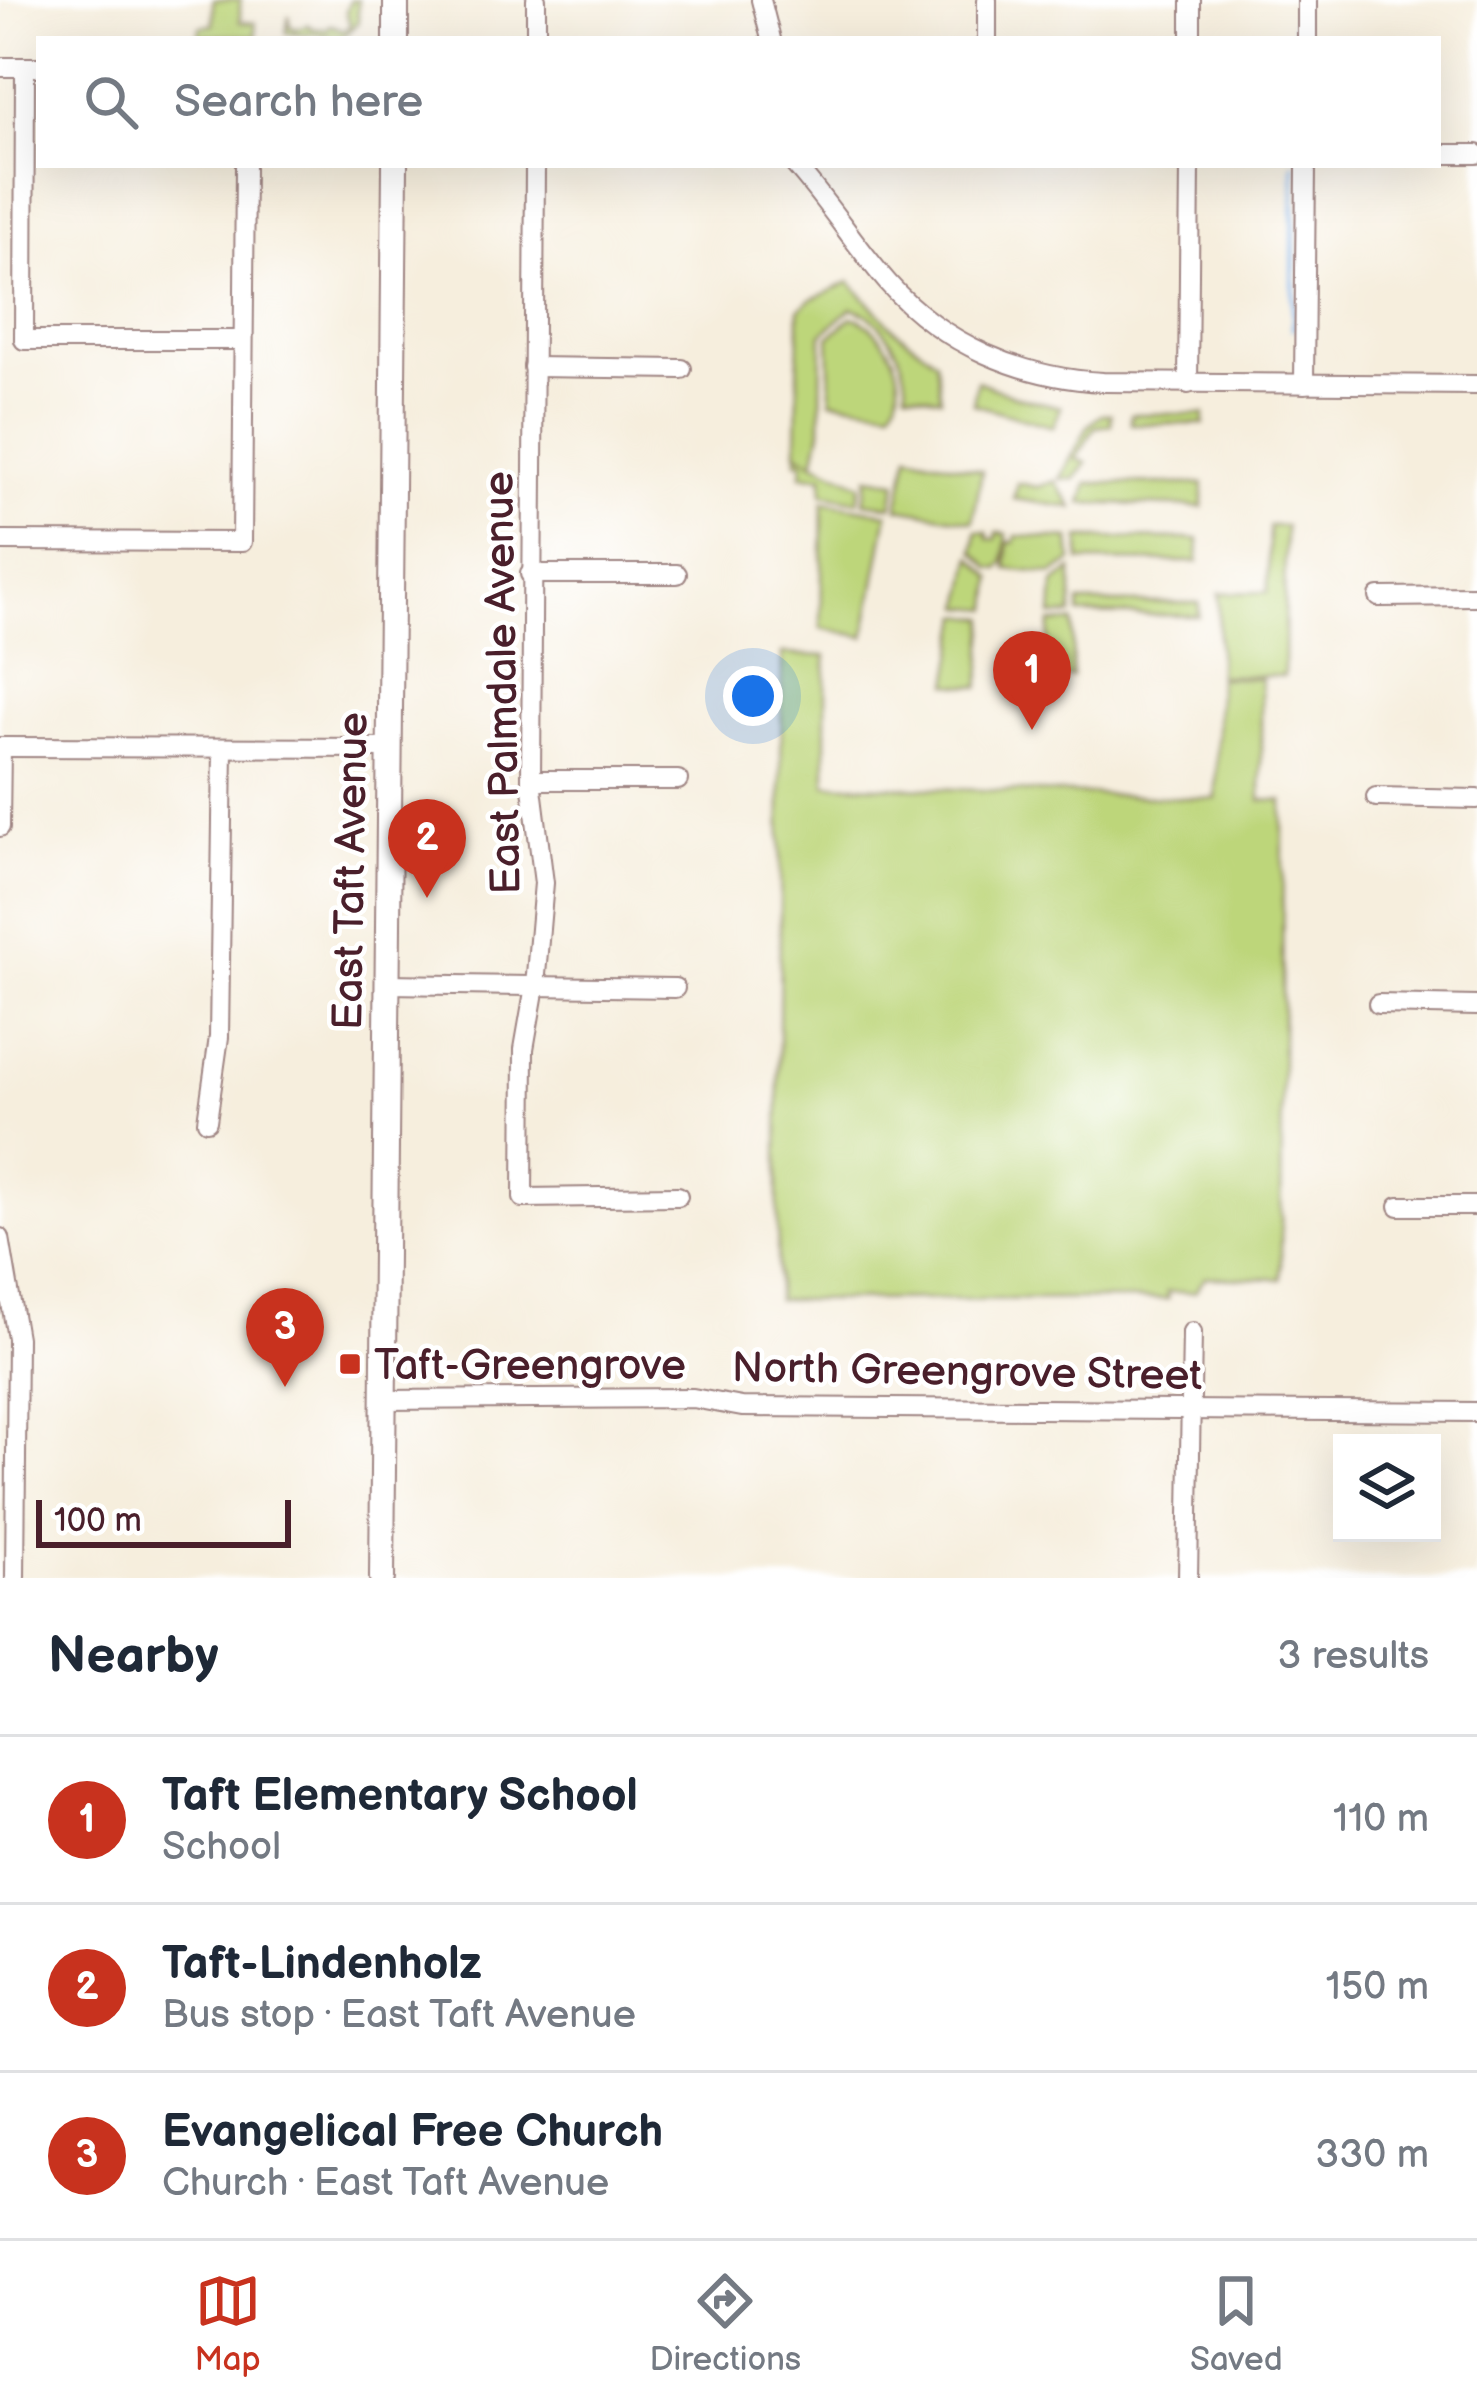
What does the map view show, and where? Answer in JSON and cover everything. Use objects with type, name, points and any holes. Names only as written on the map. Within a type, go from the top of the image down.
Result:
[{"type":"main road","points":[[396,0],[396,36]]},
{"type":"main road","name":"East Taft Avenue","points":[[382,1578],[395,168]]},
{"type":"street","points":[[536,0],[536,36]]},
{"type":"street","points":[[761,0],[770,36]]},
{"type":"street","points":[[987,0],[987,36]]},
{"type":"street","points":[[1191,0],[1191,36]]},
{"type":"street","points":[[1307,0],[1307,36]]},
{"type":"street","points":[[0,67],[32,67],[24,340],[243,340]]},
{"type":"street","points":[[1441,154],[1477,154]]},
{"type":"street","points":[[0,541],[242,542],[245,168]]},
{"type":"street","name":"East Palmdale Avenue","points":[[535,168],[531,780],[544,884],[524,1049],[523,1198],[678,1196]]},
{"type":"street","points":[[796,168],[892,287],[917,311],[958,340],[1012,365],[1055,377],[1188,383],[1477,385]]},
{"type":"street","points":[[1188,383],[1190,168]]},
{"type":"street","points":[[1304,384],[1306,168]]},
{"type":"street","points":[[533,368],[682,369]]},
{"type":"street","points":[[530,574],[676,574]]},
{"type":"street","points":[[1379,597],[1477,596]]},
{"type":"street","points":[[0,827],[0,748],[389,748]]},
{"type":"street","points":[[207,1121],[219,1037],[223,748]]},
{"type":"street","points":[[531,780],[678,780]]},
{"type":"street","points":[[1376,797],[1477,799]]},
{"type":"street","points":[[387,984],[675,988]]},
{"type":"street","points":[[1378,1004],[1477,1006]]},
{"type":"street","points":[[1399,1206],[1477,1206]]},
{"type":"street","points":[[0,1238],[17,1338],[15,1578]]},
{"type":"street","points":[[1188,1578],[1192,1332]]},
{"type":"street","name":"North Greengrove Street","points":[[383,1400],[666,1398],[742,1407],[1477,1412]]},
{"type":"green space","points":[[213,0],[240,0],[240,22],[255,23],[256,36],[199,36],[200,27],[213,25]]},
{"type":"green space","points":[[350,0],[358,0],[358,22],[344,36],[286,33],[289,15],[294,29],[331,25],[344,30],[350,25],[346,11]]},
{"type":"green space","points":[[850,282],[895,330],[936,360],[941,398],[906,391],[903,366],[891,341],[874,320],[852,308],[822,334],[821,430],[814,463],[797,452],[799,310]]},
{"type":"green space","points":[[852,317],[875,331],[892,356],[899,384],[891,409],[831,400],[829,337]]},
{"type":"green space","points":[[977,381],[1061,407],[1053,427],[973,404]]},
{"type":"green space","points":[[1102,414],[1111,414],[1111,425],[1095,427],[1076,459],[1087,463],[1075,479],[1060,479],[1088,426]]},
{"type":"green space","points":[[1131,414],[1204,414],[1204,424],[1131,424]]},
{"type":"green space","points":[[797,454],[861,484],[858,501],[823,494],[823,476],[802,475],[803,462],[797,461]]},
{"type":"green space","points":[[909,454],[982,471],[973,521],[898,508]]},
{"type":"green space","points":[[868,477],[897,481],[892,506],[864,502]]},
{"type":"green space","points":[[1055,481],[1073,508],[1014,499],[1017,483],[1038,487]]},
{"type":"green space","points":[[1088,483],[1203,484],[1203,507],[1082,503]]},
{"type":"green space","points":[[823,502],[888,513],[865,637],[821,628]]},
{"type":"green space","points":[[1269,526],[1285,526],[1284,676],[1218,676],[1219,593],[1268,592]]},
{"type":"green space","points":[[977,531],[987,532],[988,539],[1007,534],[999,569],[991,568],[974,551]]},
{"type":"green space","points":[[1016,536],[1070,539],[1072,561],[1053,574],[1007,569],[1008,542],[1015,542]]},
{"type":"green space","points":[[1080,538],[1199,539],[1198,562],[1080,561]]},
{"type":"green space","points":[[972,557],[993,578],[990,609],[963,607]]},
{"type":"green space","points":[[1072,570],[1072,615],[1052,616],[1054,584]]},
{"type":"green space","points":[[1079,603],[1199,603],[1199,616],[1079,614]]},
{"type":"green space","points":[[961,615],[987,618],[980,687],[949,684]]},
{"type":"green space","points":[[1073,622],[1072,677],[1045,676],[1050,623]]},
{"type":"green space","points":[[782,654],[826,656],[826,784],[1216,799],[1218,678],[1261,678],[1261,800],[1283,801],[1281,1279],[1205,1277],[1195,1292],[1167,1292],[1168,1299],[777,1300]]},
{"type":"waterway","points":[[1295,0],[1295,36]]},
{"type":"waterway","points":[[1293,329],[1294,168]]},
{"type":"place","name":"Taft Elementary School","points":[[1032,730]]},
{"type":"place","name":"Taft-Lindenholz","points":[[427,898]]},
{"type":"place","name":"Taft-Greengrove","points":[[350,1364]]},
{"type":"place","name":"Evangelical Free Church","points":[[285,1387]]}]
